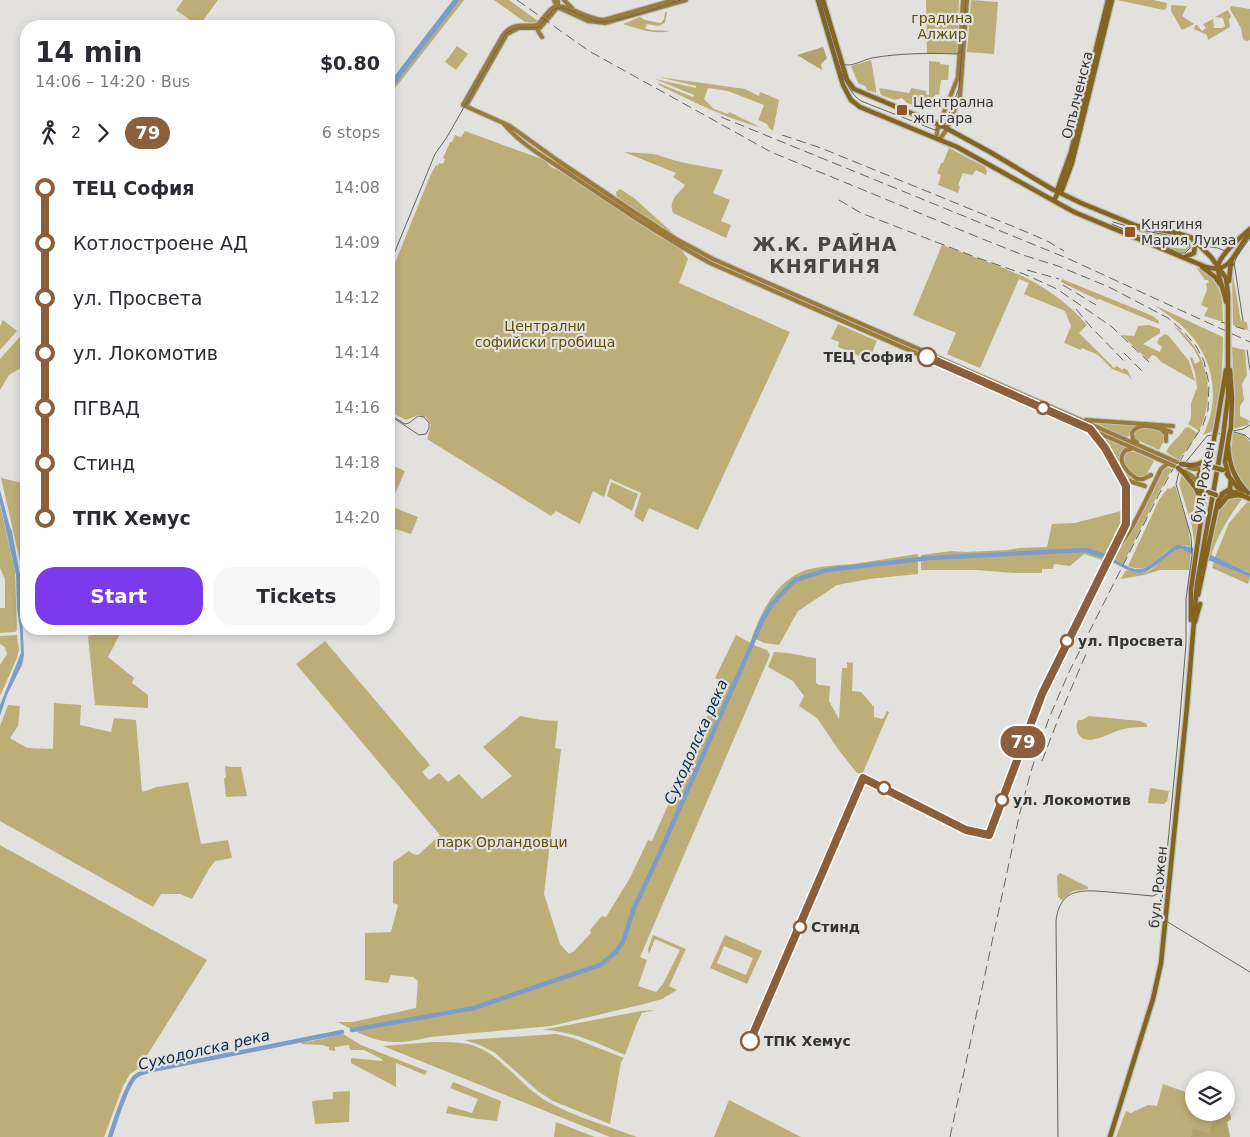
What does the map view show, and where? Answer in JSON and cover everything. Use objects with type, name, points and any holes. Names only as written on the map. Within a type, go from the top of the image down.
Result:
[{"type":"main road","points":[[556,0],[558,8]]},
{"type":"main road","points":[[564,0],[576,11]]},
{"type":"main road","points":[[537,29],[550,10],[558,8],[567,7],[592,19],[608,20],[674,0]]},
{"type":"main road","points":[[558,8],[588,20],[605,23],[686,0]]},
{"type":"main road","points":[[818,0],[842,85],[850,100],[872,112],[971,154],[1074,212],[1194,262],[1215,277],[1226,295]]},
{"type":"main road","points":[[823,0],[847,80],[852,88],[947,129],[1058,192],[1137,226],[1177,233],[1192,238],[1219,268]]},
{"type":"main road","points":[[938,139],[939,125],[958,77],[965,0]]},
{"type":"main road","points":[[938,139],[947,129],[960,96],[965,0]]},
{"type":"main road","name":"Опълченска","points":[[1054,201],[1071,152],[1108,0]]},
{"type":"main road","name":"Опълченска","points":[[1058,192],[1062,190],[1072,163],[1112,0]]},
{"type":"main road","points":[[537,29],[542,37],[541,24]]},
{"type":"main road","points":[[465,105],[505,32],[509,28],[518,25],[541,24]]},
{"type":"main road","points":[[465,105],[507,34],[519,28],[537,29]]},
{"type":"main road","points":[[465,105],[503,122],[521,140],[682,248],[732,273],[1136,450]]},
{"type":"main road","points":[[610,199],[713,259],[1140,446],[1164,462],[1185,469],[1194,470],[1212,467],[1223,470],[1247,494]]},
{"type":"main road","points":[[1219,268],[1224,254],[1250,228]]},
{"type":"main road","points":[[1226,295],[1231,262],[1241,244],[1250,234]]},
{"type":"main road","points":[[1184,257],[1189,257],[1194,253],[1195,245],[1192,238]]},
{"type":"main road","points":[[1206,252],[1214,255],[1224,254]]},
{"type":"main road","points":[[1194,262],[1219,268],[1231,262]]},
{"type":"main road","name":"бул. Рожен","points":[[1204,560],[1202,550],[1223,437],[1228,396],[1226,279],[1219,268]]},
{"type":"main road","name":"бул. Рожен","points":[[1228,356],[1232,391],[1230,427],[1225,462],[1230,476]]},
{"type":"main road","name":"бул. Рожен","points":[[1204,468],[1212,459],[1228,356]]},
{"type":"main road","points":[[1082,420],[1174,426]]},
{"type":"main road","points":[[1140,446],[1132,438],[1134,429],[1141,426],[1156,427],[1171,432]]},
{"type":"main road","points":[[1156,427],[1165,433],[1166,441]]},
{"type":"main road","points":[[1090,429],[1105,448],[1126,486],[1126,524]]},
{"type":"main road","points":[[1185,469],[1205,461],[1209,456],[1214,439]]},
{"type":"main road","points":[[1228,445],[1232,472],[1250,499]]},
{"type":"main road","points":[[1151,474],[1143,479],[1136,479],[1124,467],[1121,459],[1123,452],[1129,449],[1166,457],[1185,469],[1200,486],[1216,495],[1235,492],[1247,494]]},
{"type":"main road","points":[[1112,552],[1118,549],[1161,469],[1169,464]]},
{"type":"main road","points":[[1200,486],[1199,474],[1204,468]]},
{"type":"main road","points":[[1185,469],[1196,486],[1202,506]]},
{"type":"main road","points":[[1225,493],[1231,485],[1230,476]]},
{"type":"main road","points":[[1123,479],[1145,486]]},
{"type":"main road","name":"бул. Рожен","points":[[1192,633],[1191,590],[1203,497],[1200,486]]},
{"type":"main road","name":"бул. Рожен","points":[[1110,1137],[1153,999],[1161,963],[1194,611],[1218,501],[1225,493]]},
{"type":"main road","points":[[1216,513],[1222,500],[1227,497],[1247,494]]},
{"type":"main road","points":[[1192,633],[1200,604]]},
{"type":"green space","points":[[183,0],[218,0],[203,20],[190,20],[176,10]]},
{"type":"green space","points":[[460,0],[464,0],[395,88],[395,85]]},
{"type":"green space","points":[[494,0],[509,0],[538,21],[534,23],[525,22]]},
{"type":"green space","name":"градина Алжир","points":[[926,0],[959,0],[957,54],[927,53]]},
{"type":"green space","points":[[971,0],[998,2],[994,54],[967,52]]},
{"type":"green space","points":[[1117,0],[1153,0],[1167,3],[1164,10]]},
{"type":"green space","points":[[1171,5],[1187,6],[1182,16],[1194,24],[1182,30],[1171,11]]},
{"type":"green space","points":[[1231,6],[1250,9],[1250,40],[1246,41],[1243,39],[1241,28],[1230,9]]},
{"type":"green space","points":[[1228,10],[1231,16],[1229,20],[1230,27],[1208,40],[1207,35],[1194,29],[1195,25],[1197,25],[1202,31],[1206,28],[1203,24],[1213,19],[1214,28],[1222,28],[1225,26],[1223,18],[1215,17]]},
{"type":"green space","points":[[665,12],[667,12],[665,23],[658,26],[647,24],[645,28],[670,31],[652,32],[623,24],[640,17],[645,20],[661,23]]},
{"type":"green space","points":[[457,46],[468,54],[456,70],[445,62]]},
{"type":"green space","points":[[871,60],[876,93],[867,90],[865,86],[858,83],[851,66]]},
{"type":"green space","points":[[929,61],[949,65],[948,80],[941,80],[939,95],[936,94],[934,97],[943,101],[937,109],[916,101],[913,105],[907,103],[902,98],[895,100],[881,95],[879,88],[909,93],[911,88],[926,91],[926,94],[929,95]]},
{"type":"green space","points":[[659,77],[745,89],[759,96],[760,92],[777,99],[779,100],[773,131],[767,124],[758,120],[764,105],[728,91],[708,88],[704,99],[714,109],[728,114],[729,112],[762,128],[697,103],[658,83],[693,97],[694,95],[655,79],[696,88],[696,86]]},
{"type":"green space","name":"Централни софийски гробища","points":[[465,131],[544,160],[551,167],[681,249],[688,259],[679,283],[790,332],[698,530],[649,508],[643,522],[634,516],[641,493],[610,479],[604,497],[593,491],[580,524],[556,511],[551,516],[427,439],[431,425],[426,417],[418,415],[406,420],[395,414],[395,263],[430,176],[436,165],[438,166],[439,163],[443,164],[445,159],[443,158],[455,135],[461,137]]},
{"type":"green space","points":[[949,148],[985,167],[987,171],[986,175],[976,170],[972,175],[963,173],[958,185],[960,187],[958,193],[938,185],[941,175],[937,173]]},
{"type":"green space","points":[[624,152],[654,154],[680,162],[723,170],[713,193],[730,200],[721,221],[731,225],[726,238],[673,213],[672,204],[674,198],[685,185],[673,177],[676,173]]},
{"type":"green space","points":[[620,189],[634,198],[675,235],[617,197],[616,192]]},
{"type":"green space","points":[[1135,230],[1184,239],[1188,243],[1189,248],[1185,252],[1179,252],[1167,247],[1186,249],[1187,245],[1166,243]]},
{"type":"green space","points":[[942,245],[1002,267],[1038,284],[1055,295],[1087,325],[1079,333],[1114,368],[1117,366],[1122,370],[1124,368],[1128,371],[1132,380],[1128,375],[1112,369],[1098,355],[1064,343],[1071,326],[1065,311],[1024,294],[1029,283],[1019,279],[980,368],[947,354],[956,333],[913,315]]},
{"type":"green space","points":[[1196,267],[1211,278],[1219,289],[1223,322],[1204,316],[1208,308],[1201,305],[1207,290],[1206,284],[1209,282],[1205,280]]},
{"type":"green space","points":[[1232,271],[1241,321],[1247,322],[1248,330],[1233,325]]},
{"type":"green space","points":[[1062,279],[1153,316],[1158,320],[1159,324],[1098,300],[1061,282]]},
{"type":"green space","points":[[1154,305],[1223,337],[1221,385],[1213,431],[1203,435],[1209,422],[1213,394],[1209,367],[1203,354],[1196,342],[1183,327]]},
{"type":"green space","points":[[3,320],[17,331],[0,350],[0,326]]},
{"type":"green space","points":[[838,324],[877,341],[869,360],[838,347],[839,342],[831,339]]},
{"type":"green space","points":[[1149,325],[1160,329],[1160,333],[1143,344],[1160,352],[1162,347],[1157,343],[1159,338],[1165,334],[1168,335],[1189,361],[1195,381],[1161,362],[1156,356],[1152,355],[1148,360],[1122,335],[1134,336],[1138,326]]},
{"type":"green space","points":[[1174,326],[1185,335],[1198,352],[1206,374],[1208,397],[1199,431],[1188,424],[1191,418],[1191,403],[1197,388],[1190,358],[1192,357],[1195,364],[1200,361],[1194,349]]},
{"type":"green space","points":[[20,337],[20,369],[9,375],[0,390],[0,359]]},
{"type":"green space","points":[[1232,347],[1245,350],[1247,375],[1242,384],[1244,400],[1240,406],[1240,416],[1250,421],[1248,425],[1233,429],[1235,415]]},
{"type":"green space","points":[[1091,421],[1168,427],[1170,429],[1137,426],[1132,428],[1129,436],[1125,437]]},
{"type":"green space","points":[[1142,427],[1160,429],[1164,434],[1159,450],[1135,439],[1134,434],[1136,430]]},
{"type":"green space","points":[[1189,427],[1198,434],[1179,460],[1166,452],[1185,428]]},
{"type":"green space","points":[[1233,433],[1244,435],[1250,442],[1250,490],[1238,479],[1235,472],[1232,456]]},
{"type":"green space","points":[[1096,434],[1127,448],[1121,453],[1121,463],[1126,471],[1134,477],[1144,480],[1141,484],[1123,478],[1105,444]]},
{"type":"green space","points":[[1128,452],[1135,452],[1154,461],[1145,477],[1134,475],[1128,470],[1123,459]]},
{"type":"green space","points":[[395,467],[405,471],[395,494]]},
{"type":"green space","points":[[1166,467],[1172,469],[1123,564],[1114,559],[1162,470]]},
{"type":"green space","points":[[1182,474],[1189,480],[1200,499],[1195,549],[1192,526],[1179,484]]},
{"type":"green space","points":[[1,478],[20,483],[20,561]]},
{"type":"green space","points":[[611,482],[638,494],[632,511],[607,496]]},
{"type":"green space","points":[[1175,485],[1188,526],[1191,547],[1180,545],[1172,548],[1147,567],[1139,569],[1128,566],[1159,500],[1168,488],[1170,489]]},
{"type":"green space","points":[[1228,499],[1242,499],[1224,526],[1211,556],[1209,555],[1220,508]]},
{"type":"green space","points":[[1247,502],[1250,503],[1250,573],[1215,557],[1229,523]]},
{"type":"green space","points":[[0,505],[15,571],[17,630],[15,632],[0,633],[0,608],[5,608],[5,579],[0,568]]},
{"type":"green space","points":[[395,508],[418,517],[411,534],[395,529]]},
{"type":"green space","points":[[1124,511],[1122,521],[1102,560],[1084,554],[1070,566],[1054,564],[1053,569],[1042,569],[1042,573],[921,570],[921,555],[951,551],[966,552],[1047,547],[1052,524],[1075,523]]},
{"type":"green space","points":[[1181,549],[1191,552],[1189,570],[1160,570],[1121,579],[1126,570],[1137,573],[1145,572],[1152,569],[1173,551]]},
{"type":"green space","points":[[918,554],[918,574],[869,579],[837,585],[798,611],[779,645],[764,643],[752,637],[766,607],[779,588],[806,570]]},
{"type":"green space","points":[[1214,562],[1250,577],[1248,584],[1212,568]]},
{"type":"green space","points":[[17,635],[19,650],[17,658],[0,696],[0,665],[7,654],[5,647],[0,644],[0,636]]},
{"type":"green space","points":[[119,635],[108,657],[134,678],[132,683],[148,695],[148,708],[95,705],[88,636]]},
{"type":"green space","name":"парк Орландовци","points":[[736,635],[767,650],[770,655],[640,957],[647,960],[638,986],[656,992],[663,984],[680,950],[655,939],[649,954],[648,949],[653,935],[686,949],[669,986],[677,990],[662,999],[551,1026],[430,1037],[403,1042],[382,1041],[372,1038],[338,1022],[353,1022],[416,1008],[418,981],[413,977],[391,975],[388,983],[365,980],[365,933],[391,932],[398,905],[393,903],[393,862],[409,851],[418,855],[440,835],[296,664],[325,641],[430,765],[422,772],[429,780],[439,773],[448,782],[459,774],[482,799],[512,776],[483,747],[520,716],[558,721],[555,748],[561,749],[544,894],[560,944],[569,954],[591,933],[590,930],[602,916],[606,917],[630,878],[648,840],[652,841],[723,682],[715,678]]},
{"type":"green space","points":[[774,652],[816,658],[816,683],[830,686],[829,701],[839,719],[842,668],[847,668],[847,662],[853,663],[852,691],[861,692],[874,707],[874,717],[883,719],[887,711],[889,712],[862,775],[856,772],[817,718],[799,706],[804,696],[793,681],[768,667]]},
{"type":"green space","points":[[54,703],[81,705],[80,725],[111,732],[114,718],[136,720],[142,792],[157,787],[188,782],[201,844],[228,840],[232,858],[215,861],[192,899],[180,894],[161,894],[153,907],[0,821],[0,726],[8,705],[20,706],[18,726],[10,738],[27,748],[53,749]]},
{"type":"green space","points":[[1089,716],[1140,721],[1147,724],[1147,727],[1127,728],[1088,740],[1079,735],[1077,726],[1078,720]]},
{"type":"green space","points":[[225,766],[241,767],[247,796],[226,797]]},
{"type":"green space","points":[[1150,788],[1169,791],[1167,802],[1165,804],[1148,803]]},
{"type":"green space","points":[[0,845],[207,960],[139,1068],[130,1074],[123,1086],[104,1137],[0,1137]]},
{"type":"green space","points":[[1060,873],[1088,887],[1088,889],[1073,891],[1062,900],[1058,897],[1057,876]]},
{"type":"green space","points":[[725,935],[762,951],[747,984],[710,968]],"holes":[[[724,946],[753,958],[746,975],[717,963]]]},
{"type":"green space","points":[[655,1010],[642,1013],[625,1055],[575,1035],[542,1030],[641,1011]]},
{"type":"green space","points":[[343,1034],[361,1045],[427,1071],[425,1075],[396,1063],[396,1087],[351,1063],[351,1058],[382,1061],[382,1059],[364,1050],[350,1050],[349,1045],[335,1047],[335,1051],[329,1050],[329,1047],[322,1045],[302,1044],[301,1042]]},
{"type":"green space","points":[[556,1034],[573,1038],[624,1058],[621,1062],[610,1124],[553,1101],[539,1092],[495,1053],[465,1040]]},
{"type":"green space","points":[[433,1042],[464,1043],[480,1048],[490,1054],[548,1102],[580,1117],[637,1137],[610,1137],[383,1046]]},
{"type":"green space","points":[[453,1082],[501,1101],[497,1121],[446,1113],[448,1106],[472,1113],[478,1099],[450,1088]]},
{"type":"green space","points":[[1163,1084],[1185,1092],[1185,1121],[1228,1121],[1230,1137],[1116,1137],[1126,1111],[1131,1113],[1148,1105],[1157,1106]]},
{"type":"green space","points":[[350,1091],[349,1122],[315,1124],[312,1101],[333,1099],[333,1092]]},
{"type":"green space","points":[[729,1100],[801,1137],[714,1137]]},
{"type":"green space","points":[[556,1122],[595,1137],[554,1137]]},
{"type":"shaded area","points":[[823,47],[827,58],[821,64],[822,70],[797,55]]},
{"type":"shaded area","points":[[1213,1121],[1228,1121],[1230,1137],[1191,1137],[1193,1128],[1209,1133]]},
{"type":"water","points":[[453,0],[460,0],[395,85],[395,75]]},
{"type":"water","points":[[0,490],[12,531],[20,575],[20,629],[16,575],[0,503]]},
{"type":"water","points":[[1178,545],[1214,556],[1250,573],[1250,577],[1181,549],[1172,552],[1152,568],[1141,573],[1130,571],[1112,562],[1114,559],[1135,569],[1145,568]]},
{"type":"water","points":[[20,635],[23,635],[24,655],[22,665],[7,695],[0,716],[0,705],[21,653]]},
{"type":"waterway","name":"Суходолска река","points":[[352,1030],[474,1008],[600,965],[616,952],[623,942],[634,908],[763,619],[772,604],[795,580],[827,570],[929,558],[1086,550],[1104,556]]},
{"type":"waterway","name":"Суходолска река","points":[[110,1137],[129,1086],[132,1080],[139,1074],[342,1032]]},
{"type":"tram line","points":[[395,251],[435,154],[447,137],[505,35],[517,28],[539,27],[550,13],[558,8],[567,9],[593,21],[606,22],[639,14],[681,0]]},
{"type":"tram line","points":[[820,0],[835,55],[853,94],[861,101],[935,130],[945,124],[959,88],[966,0]]},
{"type":"tram line","points":[[839,62],[851,65],[883,56],[957,54],[961,52]]},
{"type":"tram line","points":[[1112,224],[1179,253],[1185,253],[1190,248],[1189,242],[1183,238],[1140,230],[1113,222]]},
{"type":"tram line","points":[[1233,266],[1237,256],[1250,238]]},
{"type":"tram line","points":[[1210,247],[1225,251]]},
{"type":"tram line","points":[[1234,262],[1243,321]]},
{"type":"tram line","points":[[1247,350],[1250,370]]},
{"type":"tram line","points":[[395,418],[405,424],[418,416],[424,417],[429,423],[429,428],[426,434],[419,435],[395,419]]},
{"type":"tram line","points":[[1185,463],[1207,436],[1243,429],[1250,425]]},
{"type":"tram line","points":[[1234,432],[1245,435],[1250,440]]},
{"type":"tram line","points":[[1179,472],[1176,484],[1191,536],[1192,555],[1186,599],[1186,644],[1179,728],[1160,914],[1166,921],[1250,972]]},
{"type":"tram line","points":[[1058,1137],[1056,921],[1058,910],[1067,896],[1081,891],[1153,896],[1164,887]]},
{"type":"railway","points":[[517,0],[589,51],[771,152],[980,238],[1058,266],[1109,287],[1168,318],[1196,346],[1204,361],[1209,384],[1208,410],[1203,425],[1180,461]]},
{"type":"railway","points":[[721,117],[1069,259],[1250,342]]},
{"type":"railway","points":[[782,135],[821,148],[1029,233],[1064,251]]},
{"type":"railway","points":[[839,200],[861,213],[1024,274],[1057,289],[1112,327],[1149,362]]},
{"type":"railway","points":[[1027,270],[1059,279]]},
{"type":"railway","points":[[1063,285],[1096,305]]},
{"type":"railway","points":[[1076,309],[1127,364]]},
{"type":"railway","points":[[1221,322],[1250,331]]},
{"type":"railway","points":[[1124,353],[1144,373]]},
{"type":"railway","points":[[950,1137],[1020,812],[1032,768],[1049,718],[1069,672],[1173,469]]},
{"type":"railway","points":[[1042,761],[1086,654]]},
{"type":"bus line","name":"79","points":[[750,1041],[863,778],[966,830],[989,835],[1029,724],[1042,694],[1063,648],[1126,524],[1126,486],[1105,448],[1090,429],[927,357]]},
{"type":"place","name":"Централна жп гара","points":[[902,110]]},
{"type":"place","name":"Княгиня Мария Луиза","points":[[1130,232]]},
{"type":"place","name":"ТЕЦ София","points":[[927,357]]},
{"type":"place","name":"ул. Просвета","points":[[1067,641]]},
{"type":"place","name":"ул. Локомотив","points":[[1002,800]]},
{"type":"place","name":"Стинд","points":[[800,927]]},
{"type":"place","name":"ТПК Хемус","points":[[750,1041]]},
{"type":"district","name":"Ж.К. РАЙНА КНЯГИНЯ","points":[[825,255]]}]
